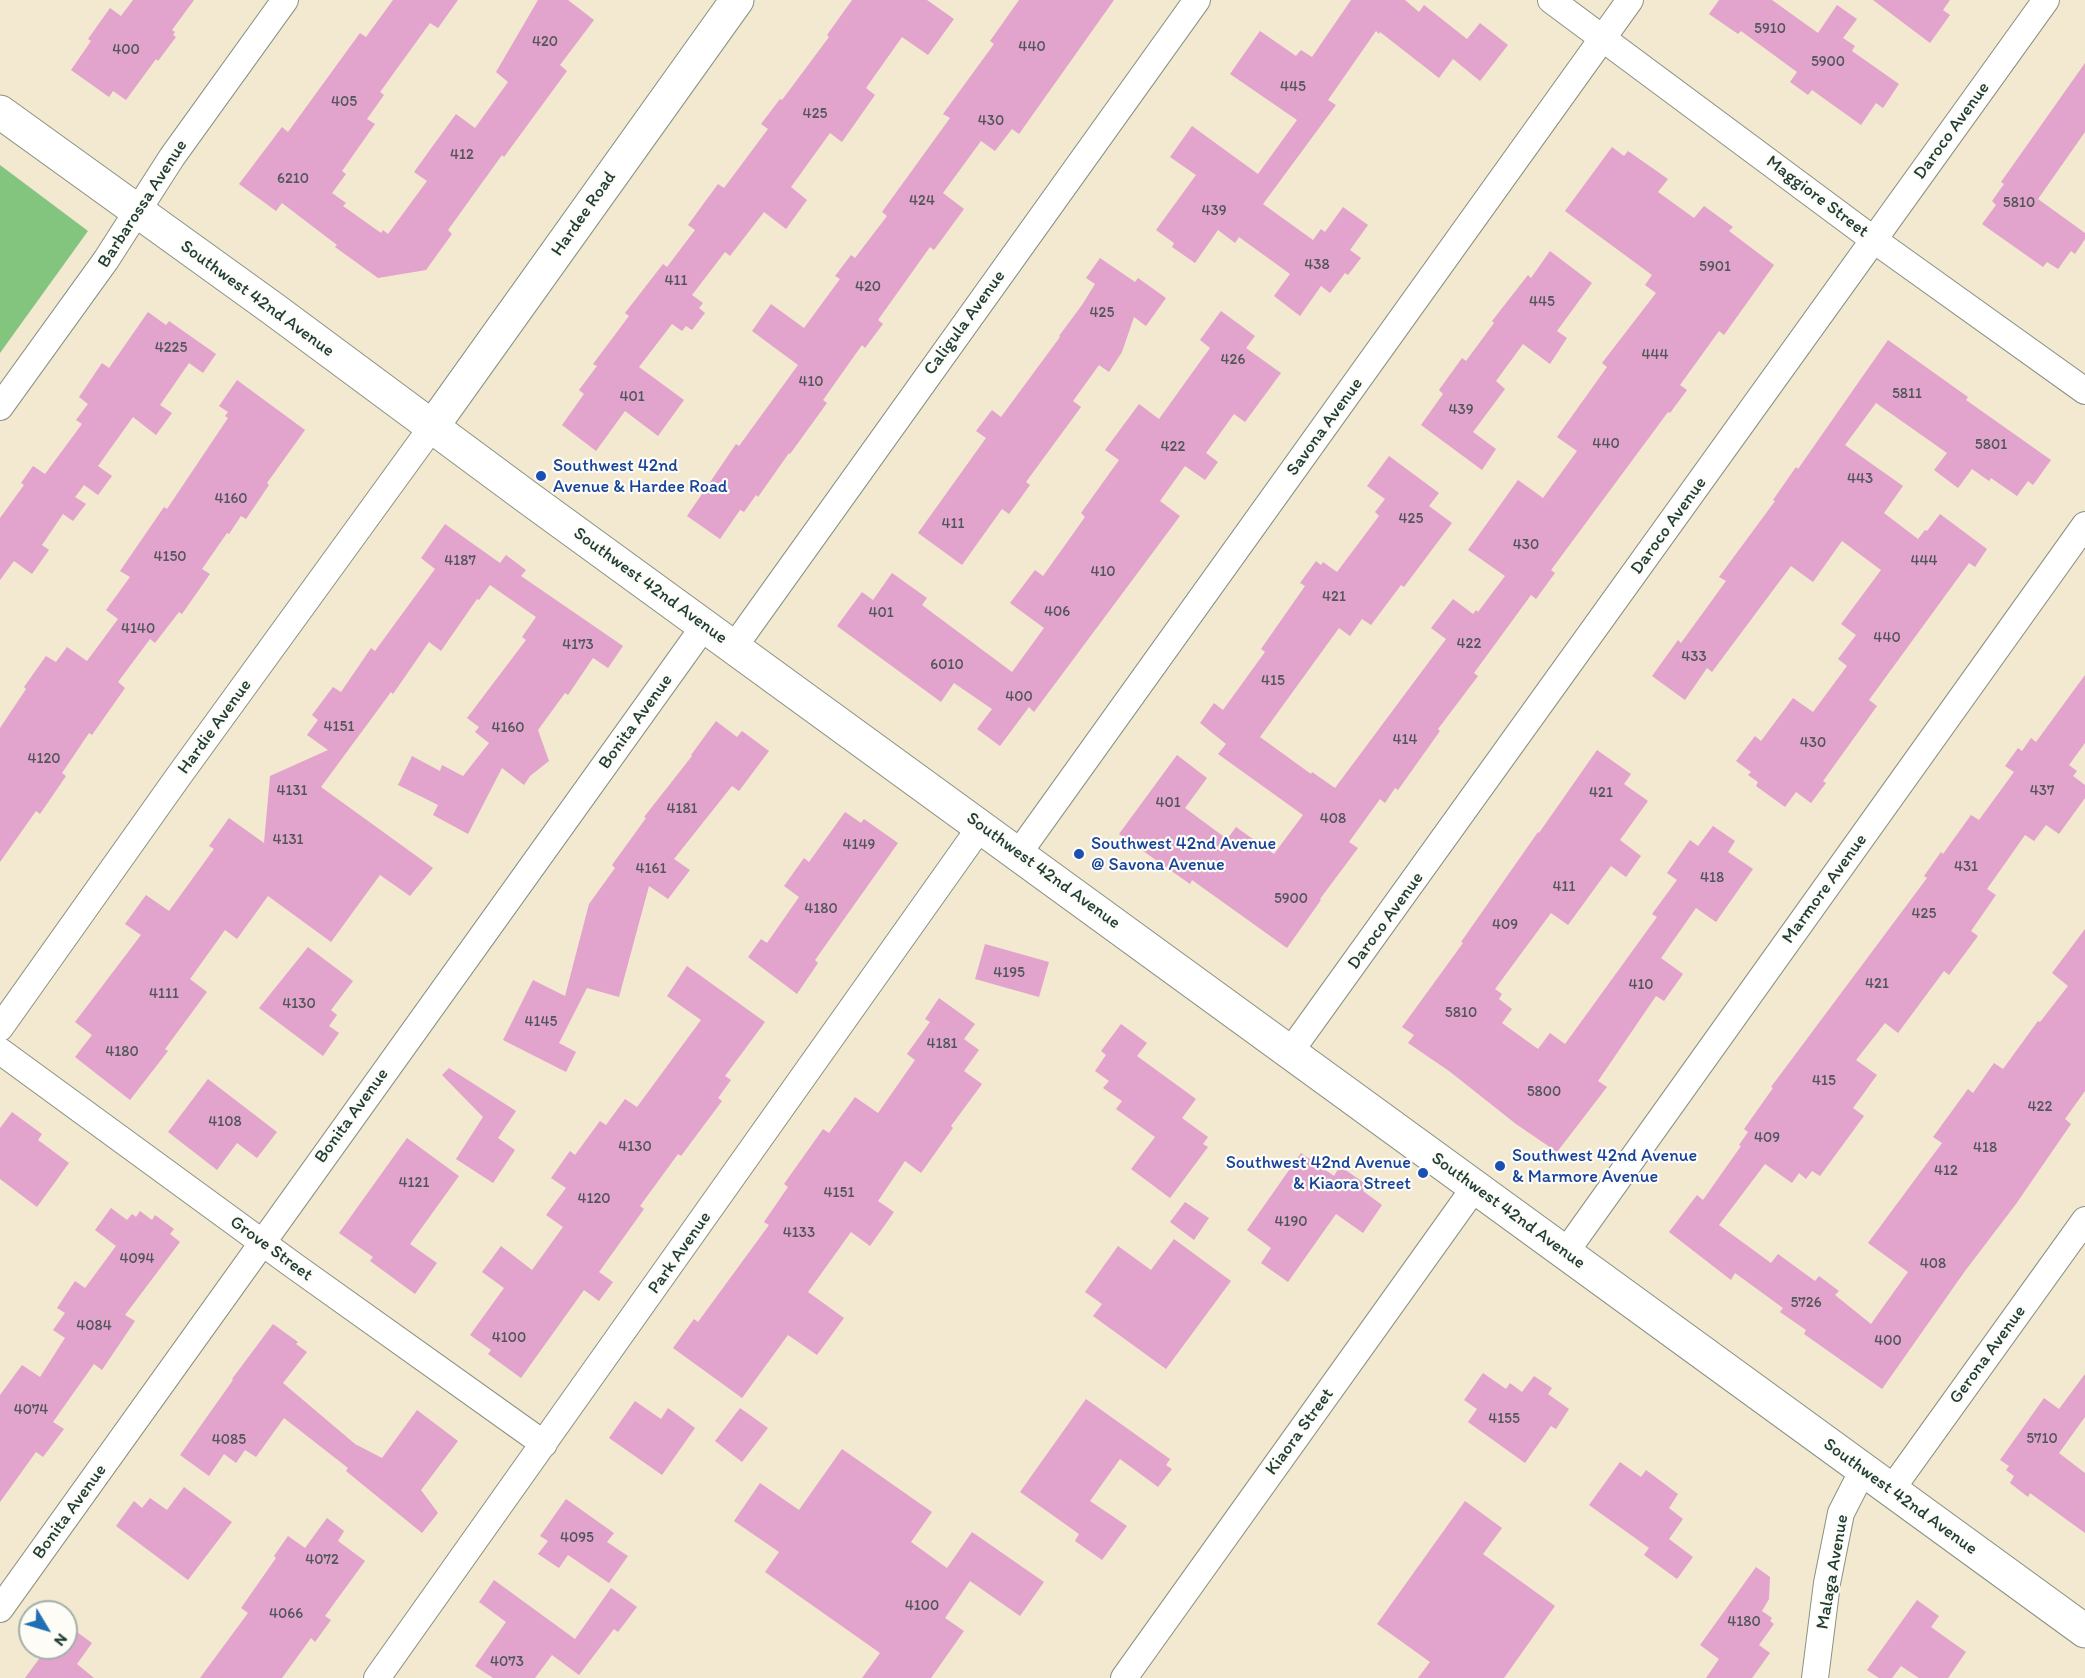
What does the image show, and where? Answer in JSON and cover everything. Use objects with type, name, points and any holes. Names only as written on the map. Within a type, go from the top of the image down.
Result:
[{"type":"main road","name":"Hardee Road","points":[[432,427],[737,0]]},
{"type":"main road","name":"Southwest 42nd Avenue","points":[[0,112],[2085,1631]]},
{"type":"street","name":"Barbarossa Avenue","points":[[0,407],[106,260],[172,157],[285,0]]},
{"type":"street","name":"Caligula Avenue","points":[[734,647],[1197,0]]},
{"type":"street","name":"Maggiore Street","points":[[1551,0],[1874,240],[2085,391]]},
{"type":"street","name":"Savona Avenue","points":[[1018,854],[1630,0]]},
{"type":"street","name":"Daroco Avenue","points":[[1290,1052],[2046,0]]},
{"type":"street","name":"Hardie Avenue","points":[[0,1028],[178,777],[432,427]]},
{"type":"street","name":"Marmore Avenue","points":[[1565,1253],[2085,525]]},
{"type":"street","name":"Bonita Avenue","points":[[0,1609],[705,625]]},
{"type":"street","name":"Park Avenue","points":[[376,1678],[981,826]]},
{"type":"street","name":"Grove Street","points":[[0,1051],[261,1242],[544,1444]]},
{"type":"street","name":"Kiaora Street","points":[[1124,1678],[1475,1187]]},
{"type":"street","name":"Gerona Avenue","points":[[1891,1490],[2085,1220]]},
{"type":"street","name":"Malaga Avenue","points":[[1815,1678],[1827,1583],[1841,1513],[1863,1470]]},
{"type":"green space","points":[[0,165],[88,231],[0,353]]},
{"type":"building","points":[[133,0],[194,0],[172,30],[176,37],[158,61],[156,59],[126,100],[113,91],[109,97],[71,70],[91,41],[88,39],[110,8],[121,16]]},
{"type":"building","points":[[393,0],[458,0],[438,28],[430,23],[380,92],[384,95],[367,119],[375,124],[342,171],[346,174],[332,193],[346,203],[343,206],[381,233],[383,230],[388,234],[427,181],[414,172],[456,114],[475,128],[508,82],[496,72],[538,0],[568,0],[594,20],[560,65],[567,71],[448,230],[452,234],[426,270],[378,278],[335,247],[337,245],[282,203],[276,211],[239,184],[282,127],[288,132],[360,33],[366,37]]},
{"type":"building","points":[[852,0],[927,0],[954,19],[928,55],[902,37],[866,88],[875,95],[842,142],[830,133],[791,187],[807,200],[786,229],[764,212],[730,256],[725,252],[692,295],[703,303],[699,308],[705,313],[692,330],[686,326],[682,331],[672,324],[639,367],[684,400],[658,436],[625,411],[596,451],[562,425],[584,394],[579,390],[597,366],[593,364],[629,316],[625,313],[663,264],[667,267],[695,230],[688,225],[718,184],[724,188],[768,129],[761,124],[829,37],[827,35]]},
{"type":"building","points":[[1019,0],[1114,0],[1019,134],[1012,129],[995,151],[981,141],[943,193],[964,209],[934,250],[930,247],[878,320],[883,324],[865,348],[862,345],[823,400],[827,403],[790,454],[758,497],[756,495],[744,512],[740,510],[720,539],[687,516],[736,444],[739,446],[798,365],[752,331],[771,304],[804,328],[840,279],[835,276],[851,255],[855,258],[887,216],[882,212],[950,118],[943,114],[994,44],[990,41]]},
{"type":"building","points":[[1351,0],[1405,0],[1419,12],[1424,5],[1467,39],[1480,23],[1508,45],[1480,81],[1453,59],[1439,78],[1376,31],[1328,100],[1336,105],[1263,204],[1313,240],[1321,229],[1325,232],[1343,207],[1368,225],[1350,250],[1361,258],[1348,275],[1345,273],[1330,293],[1321,286],[1300,316],[1274,296],[1290,274],[1239,237],[1235,243],[1218,230],[1195,263],[1172,247],[1174,243],[1156,230],[1196,175],[1170,157],[1192,126],[1258,174],[1297,120],[1230,74],[1260,31],[1296,56],[1301,50],[1312,57]]},
{"type":"building","points":[[1719,0],[1772,0],[1818,33],[1837,5],[1857,19],[1843,38],[1855,46],[1852,51],[1899,84],[1883,108],[1876,103],[1861,125],[1812,90],[1808,95],[1790,82],[1797,72],[1741,31],[1738,34],[1709,14]]},
{"type":"building","points":[[1873,0],[1950,0],[1943,10],[1950,15],[1930,43]]},
{"type":"building","points":[[2085,63],[2085,132],[2038,199],[2085,233],[2085,239],[2075,254],[2071,251],[2058,269],[2047,262],[2043,267],[1982,224],[1996,205],[1992,201],[2004,184],[2001,182]]},
{"type":"building","points":[[1612,147],[1624,156],[1628,151],[1668,179],[1658,192],[1694,218],[1704,206],[1733,227],[1729,231],[1774,265],[1724,335],[1719,331],[1680,385],[1687,390],[1670,413],[1668,412],[1551,570],[1555,573],[1536,599],[1531,595],[1474,673],[1478,676],[1438,729],[1440,731],[1398,790],[1395,788],[1385,803],[1380,799],[1349,842],[1358,848],[1287,948],[1192,880],[1190,884],[1119,834],[1177,755],[1207,778],[1185,808],[1227,839],[1236,827],[1274,854],[1303,815],[1218,754],[1226,744],[1200,723],[1214,703],[1223,710],[1265,652],[1261,649],[1305,586],[1300,583],[1316,561],[1321,565],[1323,562],[1337,572],[1379,516],[1375,512],[1385,499],[1367,486],[1389,456],[1439,493],[1429,506],[1452,523],[1404,587],[1401,585],[1371,625],[1362,619],[1350,636],[1339,628],[1260,737],[1311,774],[1312,772],[1335,788],[1446,639],[1431,628],[1453,599],[1473,614],[1476,610],[1478,612],[1505,576],[1468,550],[1518,480],[1543,498],[1577,451],[1557,437],[1607,367],[1602,363],[1656,293],[1645,285],[1652,275],[1565,211]]},
{"type":"building","points":[[1550,251],[1592,283],[1557,331],[1567,338],[1550,364],[1523,344],[1496,381],[1505,389],[1473,432],[1496,449],[1482,470],[1421,425],[1443,394],[1439,390],[1462,358],[1466,361],[1494,323],[1492,321],[1528,275],[1531,278]]},
{"type":"building","points":[[1100,258],[1135,282],[1138,278],[1166,298],[1146,326],[1134,317],[1122,352],[1109,372],[1099,365],[1073,401],[1081,407],[1026,482],[1030,485],[1009,514],[1002,509],[962,565],[918,533],[986,438],[976,431],[992,410],[1001,417],[1082,305],[1095,284],[1086,278]]},
{"type":"building","points":[[1221,311],[1255,336],[1246,348],[1281,373],[1245,422],[1234,414],[1206,453],[1218,462],[1205,480],[1185,466],[1160,501],[1180,516],[1034,712],[1029,707],[1000,746],[977,729],[992,709],[954,683],[941,702],[837,626],[862,592],[873,600],[892,573],[927,598],[922,605],[1012,672],[1044,628],[1010,603],[1035,570],[1043,576],[1085,517],[1081,513],[1119,460],[1105,450],[1139,404],[1159,419],[1210,348],[1200,340]]},
{"type":"building","points":[[148,312],[166,325],[169,321],[216,354],[203,373],[189,363],[160,405],[172,413],[156,435],[133,417],[98,466],[112,476],[98,495],[84,485],[75,497],[86,504],[73,521],[63,514],[42,545],[49,550],[32,574],[14,561],[0,580],[0,518],[24,485],[21,483],[33,466],[45,474],[82,424],[76,420],[88,404],[79,397],[102,363],[109,368]]},
{"type":"building","points":[[1888,340],[1968,397],[1966,400],[2051,460],[2033,485],[2028,481],[2017,496],[1991,478],[1989,481],[1972,469],[1958,488],[1934,470],[1947,453],[1876,403],[1845,445],[1903,486],[1884,513],[1918,539],[1940,514],[1987,549],[1975,567],[1969,563],[1869,700],[1877,706],[1823,781],[1826,783],[1811,803],[1796,792],[1785,807],[1756,786],[1758,782],[1748,775],[1751,772],[1736,761],[1755,736],[1761,741],[1793,698],[1813,712],[1847,666],[1838,659],[1856,635],[1841,624],[1881,570],[1842,541],[1813,582],[1791,566],[1712,672],[1707,668],[1685,700],[1652,676],[1678,640],[1681,643],[1726,581],[1719,577]]},
{"type":"building","points":[[237,380],[305,430],[267,483],[269,485],[246,519],[241,516],[202,569],[210,574],[182,614],[179,612],[155,643],[150,639],[118,682],[125,688],[92,735],[89,733],[62,773],[66,776],[40,814],[36,811],[0,862],[0,728],[26,689],[24,687],[46,656],[56,662],[67,647],[87,661],[118,619],[106,610],[130,577],[120,571],[164,507],[167,509],[228,418],[225,416],[228,412],[219,406]]},
{"type":"building","points":[[445,524],[500,563],[506,555],[526,570],[521,576],[623,646],[608,668],[593,658],[568,695],[565,693],[538,730],[549,761],[530,776],[524,785],[502,768],[468,834],[433,815],[438,805],[398,785],[412,756],[440,771],[442,765],[463,776],[489,743],[475,732],[479,727],[467,718],[526,640],[522,637],[536,617],[490,585],[479,600],[477,599],[441,651],[429,642],[393,694],[391,692],[321,787],[433,868],[410,896],[380,875],[331,942],[268,896],[237,939],[225,930],[190,979],[207,992],[165,1049],[168,1051],[130,1100],[75,1057],[92,1035],[75,1022],[141,935],[125,924],[146,895],[169,911],[214,849],[209,846],[229,818],[264,843],[270,776],[328,750],[307,735],[318,720],[312,715],[333,687],[341,692],[371,648],[375,651],[435,569],[421,558]]},
{"type":"building","points":[[2085,675],[2085,743],[2069,765],[2077,771],[2073,776],[2085,785],[2085,798],[2059,834],[2046,825],[2034,841],[2025,835],[1987,889],[1996,895],[1971,931],[1978,936],[1949,975],[1944,971],[1898,1033],[1885,1023],[1856,1060],[1877,1075],[1853,1108],[1864,1116],[1820,1176],[1812,1171],[1806,1179],[1799,1173],[1792,1183],[1765,1164],[1719,1225],[1771,1263],[1778,1254],[1815,1281],[1819,1276],[1839,1291],[1835,1295],[1871,1324],[1908,1272],[1868,1243],[1942,1143],[1933,1137],[1968,1089],[1973,1093],[1994,1063],[2003,1069],[2038,1021],[2040,1022],[2068,986],[2052,973],[2085,929],[2085,1091],[2065,1119],[2071,1124],[1882,1389],[1804,1334],[1806,1330],[1780,1312],[1783,1308],[1735,1273],[1731,1280],[1669,1232],[1697,1195],[1703,1200],[1741,1146],[1739,1145],[1748,1132],[1744,1129],[1773,1088],[1771,1087],[1927,878],[1924,876],[1941,852],[1943,854],[1971,815],[1979,820],[2014,772],[2005,766],[2018,748],[2022,751],[2031,738],[2036,742]]},
{"type":"building","points":[[716,721],[737,737],[742,731],[769,751],[739,791],[732,786],[674,859],[690,870],[668,899],[649,886],[619,997],[587,988],[559,1043],[576,1052],[566,1072],[503,1040],[533,980],[565,996],[589,904],[615,868],[612,865],[646,818],[644,817]]},
{"type":"building","points":[[1597,750],[1631,774],[1624,784],[1648,801],[1620,840],[1641,856],[1626,877],[1611,866],[1568,925],[1551,913],[1495,989],[1502,994],[1499,999],[1512,1009],[1502,1023],[1538,1049],[1550,1033],[1565,1044],[1657,917],[1652,914],[1677,880],[1667,873],[1690,840],[1698,846],[1713,826],[1735,841],[1728,852],[1753,869],[1716,922],[1696,908],[1661,958],[1683,974],[1664,1001],[1656,996],[1598,1081],[1607,1087],[1557,1152],[1408,1043],[1414,1035],[1402,1027]]},
{"type":"building","points":[[845,812],[861,823],[864,819],[898,843],[815,960],[818,963],[797,994],[748,957],[761,939],[767,943],[799,897],[784,886],[804,858],[809,862]]},
{"type":"building","points":[[985,944],[1049,962],[1039,997],[975,979]]},
{"type":"building","points":[[308,947],[353,981],[331,1010],[337,1015],[329,1026],[339,1033],[323,1056],[259,1008]]},
{"type":"building","points":[[687,966],[765,1022],[725,1076],[731,1080],[718,1098],[722,1101],[681,1156],[678,1154],[640,1206],[644,1209],[599,1272],[613,1282],[599,1301],[584,1290],[521,1378],[488,1354],[491,1350],[470,1335],[504,1288],[482,1272],[501,1246],[532,1270],[563,1227],[546,1215],[566,1188],[551,1178],[570,1151],[575,1155],[600,1121],[606,1125],[625,1099],[637,1107],[701,1020],[667,996]]},
{"type":"building","points":[[939,998],[975,1024],[964,1039],[979,1050],[964,1071],[982,1084],[951,1126],[953,1128],[921,1173],[905,1161],[878,1201],[894,1212],[870,1246],[851,1232],[808,1292],[844,1318],[817,1355],[788,1335],[742,1398],[673,1348],[694,1319],[698,1322],[769,1225],[764,1222],[788,1187],[784,1184],[823,1129],[829,1133],[855,1097],[878,1113],[915,1060],[907,1054],[930,1022],[925,1019]]},
{"type":"building","points":[[1121,1024],[1147,1043],[1137,1056],[1196,1099],[1182,1118],[1208,1137],[1203,1144],[1208,1147],[1170,1198],[1131,1169],[1155,1137],[1116,1109],[1122,1101],[1103,1088],[1109,1081],[1095,1071],[1106,1055],[1101,1051]]},
{"type":"building","points":[[449,1068],[516,1111],[498,1138],[515,1150],[493,1183],[456,1159],[483,1117],[442,1075]]},
{"type":"building","points":[[208,1079],[277,1132],[257,1158],[237,1143],[217,1170],[168,1132]]},
{"type":"building","points":[[12,1112],[42,1134],[38,1140],[69,1163],[37,1207],[0,1179],[0,1128]]},
{"type":"building","points":[[407,1138],[459,1176],[410,1244],[437,1263],[415,1294],[370,1261],[373,1257],[339,1233]]},
{"type":"building","points":[[1301,1153],[1334,1176],[1340,1166],[1367,1185],[1363,1191],[1382,1205],[1363,1233],[1336,1214],[1288,1282],[1261,1263],[1271,1248],[1247,1230]]},
{"type":"building","points":[[1185,1202],[1209,1218],[1194,1240],[1170,1222]]},
{"type":"building","points":[[111,1208],[127,1220],[132,1214],[136,1217],[140,1211],[152,1220],[155,1215],[174,1229],[170,1234],[180,1242],[125,1315],[135,1321],[102,1370],[94,1364],[53,1422],[64,1429],[43,1457],[36,1452],[0,1502],[0,1395],[22,1365],[40,1377],[65,1338],[53,1330],[65,1313],[57,1308],[75,1281],[85,1288],[116,1246],[95,1230]]},
{"type":"building","points":[[1174,1239],[1231,1281],[1166,1369],[1093,1316],[1102,1304],[1085,1292],[1118,1246],[1151,1270]]},
{"type":"building","points":[[273,1324],[298,1342],[296,1344],[307,1352],[283,1383],[355,1444],[382,1458],[417,1410],[458,1441],[421,1490],[438,1513],[422,1533],[346,1471],[348,1468],[284,1418],[256,1457],[245,1450],[236,1463],[224,1454],[209,1476],[180,1455]]},
{"type":"building","points":[[1483,1373],[1506,1389],[1510,1383],[1522,1392],[1534,1376],[1552,1388],[1548,1394],[1569,1409],[1556,1429],[1551,1426],[1525,1463],[1468,1422],[1477,1409],[1464,1400]]},
{"type":"building","points":[[2085,1374],[2085,1417],[2059,1453],[2085,1473],[2085,1533],[2030,1493],[2028,1497],[2010,1483],[2014,1476],[2006,1470],[2009,1466],[2000,1460],[2044,1398],[2059,1409]]},
{"type":"building","points":[[1086,1399],[1170,1459],[1166,1465],[1172,1469],[1158,1487],[1120,1459],[1090,1501],[1127,1526],[1102,1560],[1075,1541],[1079,1534],[1020,1492]]},
{"type":"building","points":[[635,1401],[661,1419],[668,1408],[695,1428],[662,1475],[609,1438]]},
{"type":"building","points":[[740,1408],[768,1428],[742,1462],[715,1441]]},
{"type":"building","points":[[842,1449],[932,1512],[911,1542],[947,1568],[972,1532],[1044,1582],[1020,1616],[970,1581],[945,1618],[964,1631],[931,1678],[862,1678],[880,1653],[765,1572],[779,1552],[734,1521],[760,1483],[799,1510]]},
{"type":"building","points":[[1620,1462],[1641,1477],[1646,1470],[1678,1494],[1669,1508],[1683,1519],[1669,1539],[1693,1557],[1677,1579],[1644,1555],[1649,1548],[1589,1505]]},
{"type":"building","points":[[184,1487],[232,1522],[188,1580],[116,1526],[134,1501],[142,1508],[150,1498],[167,1510]]},
{"type":"building","points":[[566,1499],[614,1533],[607,1542],[628,1556],[609,1583],[568,1555],[559,1568],[538,1554],[548,1541],[540,1536]]},
{"type":"building","points":[[1465,1501],[1502,1528],[1483,1554],[1555,1606],[1504,1678],[1418,1678],[1430,1662],[1377,1624]]},
{"type":"building","points":[[327,1518],[344,1531],[338,1541],[365,1561],[325,1616],[331,1620],[315,1642],[311,1638],[282,1678],[200,1678],[248,1613],[241,1608],[276,1558],[274,1556],[288,1536],[305,1548]]},
{"type":"building","points":[[1756,1567],[1770,1577],[1769,1599],[1762,1611],[1772,1618],[1770,1621],[1774,1624],[1759,1645],[1770,1653],[1752,1678],[1706,1678],[1719,1659],[1700,1645]]},
{"type":"building","points":[[494,1580],[575,1639],[611,1588],[637,1607],[618,1632],[614,1629],[579,1675],[552,1655],[535,1678],[493,1678],[475,1666],[506,1622],[479,1602]]},
{"type":"building","points":[[1917,1600],[1939,1616],[1931,1627],[1966,1652],[1948,1678],[1919,1678],[1901,1666],[1892,1678],[1879,1678],[1867,1670]]},
{"type":"building","points":[[78,1633],[92,1643],[77,1664],[94,1678],[25,1678],[38,1660],[78,1660]]},
{"type":"place","name":"Southwest 42nd Avenue & Hardee Road","points":[[541,476]]},
{"type":"place","name":"Southwest 42nd Avenue @ Savona Avenue","points":[[1079,854]]},
{"type":"place","name":"Southwest 42nd Avenue & Marmore Avenue","points":[[1500,1166]]},
{"type":"place","name":"Southwest 42nd Avenue & Kiaora Street","points":[[1423,1173]]}]
